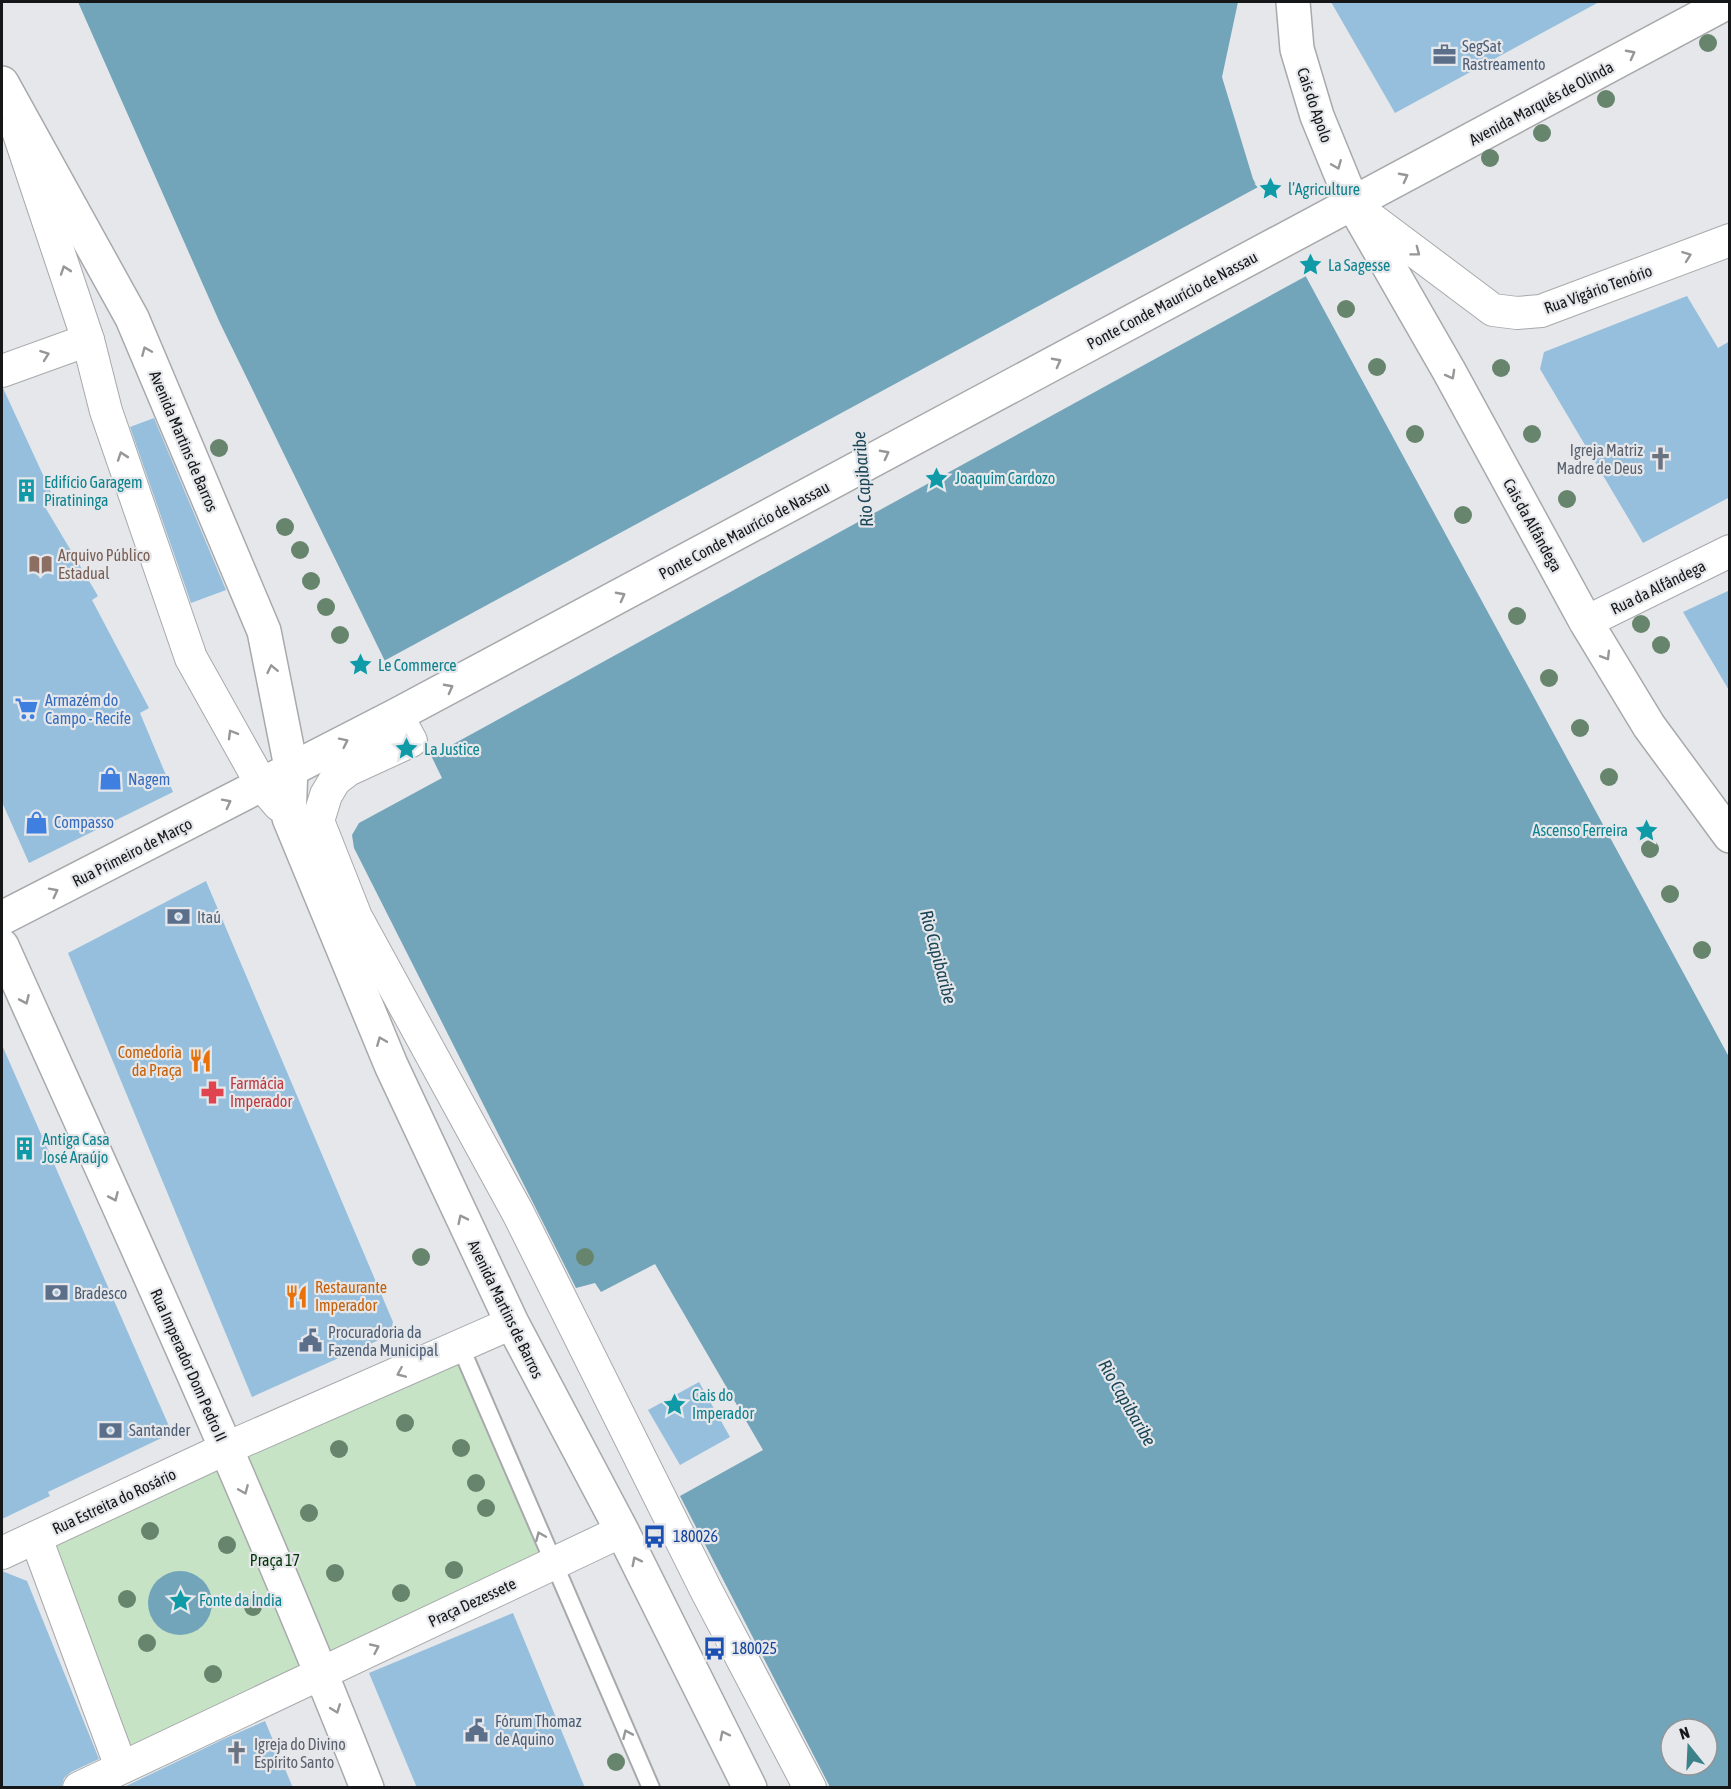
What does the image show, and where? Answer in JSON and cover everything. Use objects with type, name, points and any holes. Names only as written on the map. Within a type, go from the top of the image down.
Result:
[{"type":"main road","name":"Cais do Apolo","points":[[1293,2],[1297,49],[1317,116],[1353,204]]},
{"type":"main road","name":"Avenida Marquês de Olinda","points":[[1353,204],[1728,2]]},
{"type":"main road","name":"Avenida Martins de Barros","points":[[2,88],[137,329],[264,631],[291,767],[289,818],[391,1065],[512,1323],[622,1532],[750,1788]]},
{"type":"main road","name":"Ponte Conde Maurício de Nassau","points":[[262,785],[291,767],[397,715],[1353,204]]},
{"type":"main road","name":"Cais da Alfândega","points":[[1353,204],[1449,371],[1586,622],[1649,726],[1730,836]]},
{"type":"main road","name":"Rua Primeiro de Março","points":[[2,918],[262,785]]},
{"type":"main road","name":"Rua Imperador Dom Pedro II","points":[[2,946],[227,1448],[322,1673],[367,1788]]},
{"type":"street","name":"Avenida Martins de Barros","points":[[2,88],[88,340],[106,411],[191,658],[262,785],[289,818]]},
{"type":"street","name":"Rua Vigário Tenório","points":[[1353,204],[1493,310],[1517,313],[1541,311],[1730,240]]},
{"type":"street","points":[[2,371],[88,340]]},
{"type":"street","name":"Rua da Alfândega","points":[[1586,622],[1730,551]]},
{"type":"street","points":[[397,715],[411,741],[348,770],[336,780],[326,795],[318,821],[356,917],[518,1213],[706,1590],[810,1788]]},
{"type":"street","points":[[227,1448],[461,1348],[512,1323]]},
{"type":"street","name":"Rua Estreita do Rosário","points":[[2,1553],[227,1448]]},
{"type":"street","name":"Praça Dezessete","points":[[322,1673],[622,1532]]},
{"type":"street","points":[[36,1538],[122,1767]]},
{"type":"street","points":[[79,1788],[322,1673]]},
{"type":"lane","points":[[461,1348],[552,1564],[651,1788]]},
{"type":"green space","name":"Praça 17","points":[[461,1348],[552,1564],[121,1767],[36,1538]]},
{"type":"water","name":"Rio Capibaribe","points":[[78,2],[1238,2],[1222,77],[1253,179],[1729,1057],[1729,1787],[830,1787],[680,1496],[763,1450],[655,1264],[601,1292],[595,1283],[576,1288],[354,848],[352,835],[359,823],[442,778],[220,323]]},
{"type":"water","points":[[174,1571],[186,1571],[203,1580],[210,1591],[212,1603],[210,1615],[203,1626],[186,1635],[174,1635],[162,1630],[153,1621],[148,1609],[148,1597],[153,1585],[162,1576]]},
{"type":"pier","points":[[1260,186],[1308,275],[428,758],[382,662]]},
{"type":"building","points":[[1331,2],[1599,2],[1395,113]]},
{"type":"building","name":"Igreja Matriz Madre de Deus","points":[[1687,296],[1718,348],[1730,341],[1730,497],[1643,543],[1540,369],[1544,352]]},
{"type":"building","points":[[3,388],[55,501],[45,507],[98,596],[92,600],[149,708],[140,713],[173,792],[29,863],[2,802]]},
{"type":"building","points":[[154,418],[226,590],[191,603],[130,427]]},
{"type":"building","points":[[1730,590],[1730,692],[1683,612]]},
{"type":"building","points":[[206,881],[393,1322],[390,1335],[252,1397],[68,953]]},
{"type":"building","points":[[2,1045],[172,1433],[48,1492],[50,1496],[2,1519]]},
{"type":"building","points":[[699,1382],[730,1437],[680,1465],[648,1410]]},
{"type":"building","points":[[2,1571],[27,1581],[99,1759],[71,1772],[64,1778],[61,1788],[2,1788]]},
{"type":"building","name":"Fórum Thomaz de Aquino","points":[[513,1613],[585,1788],[417,1788],[369,1673]]},
{"type":"building","name":"Igreja do Divino Espírito Santo","points":[[265,1721],[293,1788],[122,1788],[226,1738]]},
{"type":"place","name":"SegSat Rastreamento","points":[[1444,55]]},
{"type":"place","name":"l’Agriculture","points":[[1270,189]]},
{"type":"place","name":"La Sagesse","points":[[1310,265]]},
{"type":"place","name":"Igreja Matriz Madre de Deus","points":[[1661,459]]},
{"type":"place","name":"Joaquim Cardozo","points":[[937,478]]},
{"type":"place","name":"Edifício Garagem Piratininga","points":[[26,491]]},
{"type":"place","name":"Arquivo Público Estadual","points":[[40,564]]},
{"type":"place","name":"Le Commerce","points":[[360,665]]},
{"type":"place","name":"Armazém do Campo - Recife","points":[[27,709]]},
{"type":"place","name":"La Justice","points":[[406,749]]},
{"type":"place","name":"Nagem","points":[[110,779]]},
{"type":"place","name":"Compasso","points":[[36,822]]},
{"type":"place","name":"Ascenso Ferreira","points":[[1646,830]]},
{"type":"place","name":"Itaú","points":[[179,917]]},
{"type":"place","name":"Comedoria da Praça","points":[[200,1061]]},
{"type":"place","name":"Farmácia Imperador","points":[[212,1092]]},
{"type":"place","name":"Antiga Casa José Araújo","points":[[24,1148]]},
{"type":"place","name":"Bradesco","points":[[56,1293]]},
{"type":"place","name":"Restaurante Imperador","points":[[297,1296]]},
{"type":"place","name":"Procuradoria da Fazenda Municipal","points":[[310,1341]]},
{"type":"place","name":"Cais do Imperador","points":[[674,1404]]},
{"type":"place","name":"Santander","points":[[111,1430]]},
{"type":"place","name":"180026","points":[[655,1536]]},
{"type":"place","name":"Fonte da Índia","points":[[181,1600]]},
{"type":"place","name":"180025","points":[[714,1648]]},
{"type":"place","name":"Fórum Thomaz de Aquino","points":[[477,1730]]},
{"type":"place","name":"Igreja do Divino Espírito Santo","points":[[236,1753]]}]
